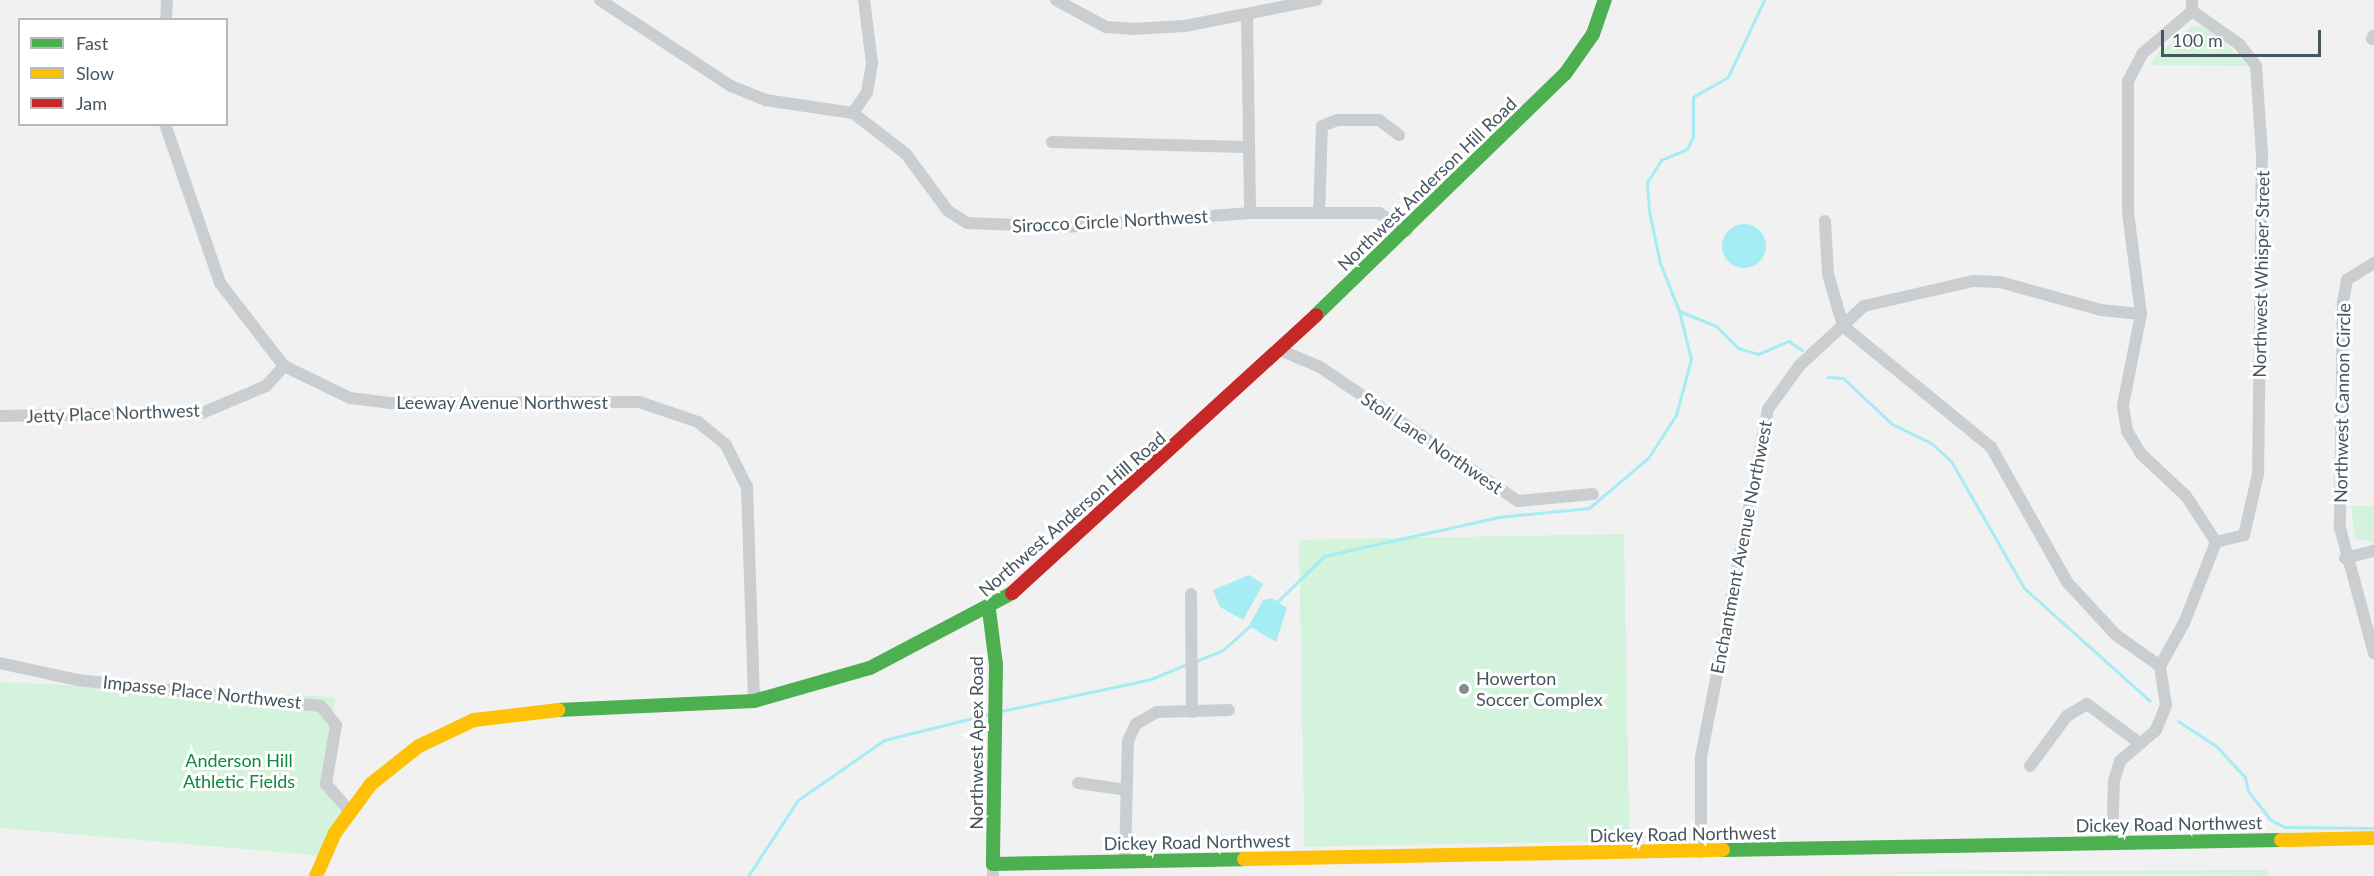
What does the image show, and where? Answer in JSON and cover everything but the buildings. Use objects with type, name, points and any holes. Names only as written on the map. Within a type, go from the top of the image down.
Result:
[{"type":"main road","name":"Northwest Anderson Hill Road","points":[[316,876],[349,810],[408,753],[474,720],[525,711],[754,701],[857,673],[989,610],[1280,350],[1407,231],[1565,74],[1593,34],[1605,0]]},
{"type":"main road","name":"Northwest Apex Road","points":[[989,610],[996,665],[993,870]]},
{"type":"main road","name":"Dickey Road Northwest","points":[[993,870],[1125,861],[2374,838]]},
{"type":"street","points":[[166,18],[167,0]]},
{"type":"street","name":"Sirocco Circle Northwest","points":[[600,0],[731,86],[765,100],[853,113],[906,154],[948,211],[967,224],[1065,227],[1250,213],[1379,213],[1407,231]]},
{"type":"street","points":[[853,113],[867,92],[872,63],[864,0]]},
{"type":"street","points":[[1056,0],[1106,27],[1185,26],[1316,0]]},
{"type":"street","points":[[2112,844],[2114,781],[2120,761],[2138,742],[2156,730],[2166,705],[2160,666],[2184,623],[2216,542],[2186,496],[2141,454],[2127,431],[2124,385],[2141,314],[2128,212],[2128,81],[2143,53],[2192,5]]},
{"type":"street","name":"Northwest Whisper Street","points":[[2192,5],[2239,44],[2256,66],[2262,153],[2258,474],[2244,535],[2216,542]]},
{"type":"street","points":[[1247,15],[1245,147],[1250,213]]},
{"type":"street","points":[[1319,213],[1322,126],[1338,120],[1379,120],[1399,135]]},
{"type":"street","name":"Leeway Avenue Northwest","points":[[166,126],[220,283],[284,366],[350,398],[388,403],[639,402],[698,422],[726,445],[747,487],[754,701]]},
{"type":"street","points":[[1052,142],[1245,147]]},
{"type":"street","points":[[1825,221],[1828,274],[1843,326],[1991,447],[2067,582],[2116,635],[2160,666]]},
{"type":"street","name":"Northwest Cannon Circle","points":[[2374,263],[2347,280],[2343,302],[2340,528],[2345,558],[2374,653]]},
{"type":"street","name":"Enchantment Avenue Northwest","points":[[1701,852],[1701,757],[1768,409],[1800,364],[1864,306],[1973,281],[2000,282],[2101,310],[2141,314]]},
{"type":"street","name":"Stoli Lane Northwest","points":[[1280,350],[1320,367],[1518,501],[1593,494]]},
{"type":"street","name":"Jetty Place Northwest","points":[[0,416],[202,413],[266,386],[284,366]]},
{"type":"street","points":[[2345,558],[2374,551]]},
{"type":"street","points":[[1191,594],[1192,712]]},
{"type":"street","name":"Impasse Place Northwest","points":[[0,663],[77,680],[321,706],[336,725],[326,784],[349,810]]},
{"type":"street","points":[[2030,766],[2067,716],[2087,704],[2138,742]]},
{"type":"street","points":[[1125,861],[1128,741],[1136,724],[1157,712],[1229,710]]},
{"type":"street","points":[[1078,783],[1127,790]]},
{"type":"green space","points":[[2192,26],[2208,27],[2249,66],[2150,65],[2157,54]]},
{"type":"green space","points":[[2351,506],[2374,506],[2374,542],[2355,539]]},
{"type":"green space","name":"Howerton Soccer Complex","points":[[1624,534],[1629,841],[1304,847],[1299,540]]},
{"type":"green space","name":"Anderson Hill Athletic Fields","points":[[0,682],[335,697],[326,777],[349,810],[324,856],[0,828]]},
{"type":"green space","points":[[2266,870],[2269,876],[1824,872]]},
{"type":"water","points":[[1744,224],[1760,230],[1766,246],[1760,262],[1744,268],[1728,262],[1722,246],[1728,230]]},
{"type":"water","points":[[1249,575],[1263,584],[1243,620],[1220,607],[1213,590]]},
{"type":"water","points":[[1272,598],[1287,608],[1276,642],[1249,626],[1263,600]]},
{"type":"waterway","points":[[1764,0],[1728,77],[1693,97],[1693,137],[1687,149],[1661,160],[1647,182],[1649,211],[1660,263],[1679,311],[1716,326],[1738,348],[1758,354],[1789,341],[1802,350]]},
{"type":"waterway","points":[[1277,602],[1324,556],[1498,517],[1589,508],[1648,458],[1676,415],[1691,359],[1679,311]]},
{"type":"waterway","points":[[1828,377],[1843,378],[1892,424],[1931,443],[1951,461],[2024,588],[2150,701]]},
{"type":"waterway","points":[[1196,661],[1223,650],[1252,624]]},
{"type":"waterway","points":[[1001,711],[1151,679],[1189,663]]},
{"type":"waterway","points":[[748,876],[798,800],[884,740],[989,714]]},
{"type":"waterway","points":[[2178,721],[2216,746],[2245,777],[2248,791],[2271,820],[2285,827],[2374,828]]},
{"type":"traffic: fast","points":[[1316,315],[1565,74],[1593,34],[1605,0]]},
{"type":"traffic: fast","points":[[558,710],[754,701],[870,668],[1012,593]]},
{"type":"traffic: fast","points":[[989,610],[996,665],[993,864],[1244,859]]},
{"type":"traffic: fast","points":[[1723,850],[2281,840]]},
{"type":"traffic: slow","points":[[316,876],[335,833],[371,784],[419,746],[474,720],[558,710]]},
{"type":"traffic: slow","points":[[2281,840],[2374,838]]},
{"type":"traffic: slow","points":[[1244,859],[1723,850]]},
{"type":"traffic: jam","points":[[1012,593],[1316,315]]},
{"type":"place","name":"Howerton Soccer Complex","points":[[1464,689]]}]
